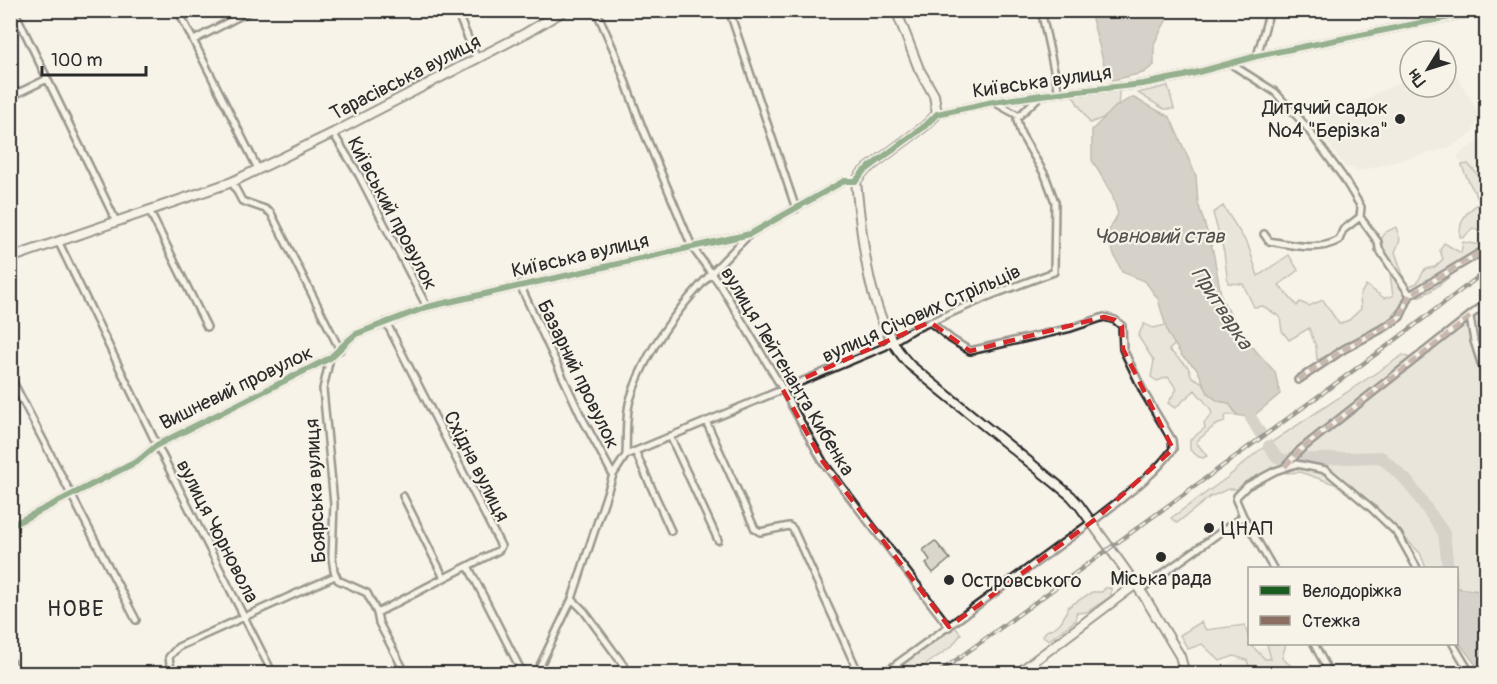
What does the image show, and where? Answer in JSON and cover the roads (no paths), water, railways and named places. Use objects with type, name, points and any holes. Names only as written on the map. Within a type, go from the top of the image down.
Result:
[{"type":"street","points":[[14,10],[116,222]]},
{"type":"street","points":[[178,10],[258,169]]},
{"type":"street","points":[[194,40],[251,10]]},
{"type":"street","points":[[456,10],[477,59]]},
{"type":"street","name":"Тарасівська вулиця","points":[[10,258],[232,182],[477,59],[565,10]]},
{"type":"street","name":"вулиця Лейтенанта Кибенка","points":[[596,10],[692,247],[711,272],[782,388],[823,462],[949,627]]},
{"type":"street","points":[[729,10],[796,209]]},
{"type":"street","points":[[896,10],[919,69],[934,95],[936,114]]},
{"type":"street","points":[[1041,10],[1059,93]]},
{"type":"street","points":[[1257,56],[1270,10]]},
{"type":"street","name":"Київська вулиця","points":[[386,322],[427,307],[750,234],[844,181],[856,181],[863,172],[925,126],[936,114],[1041,95],[1143,84],[1257,56],[1484,10]]},
{"type":"street","points":[[1231,64],[1275,92],[1304,124],[1355,197],[1361,207],[1360,217],[1378,242],[1379,249],[1410,296]]},
{"type":"street","points":[[10,97],[47,79]]},
{"type":"street","points":[[993,102],[1019,116],[1041,95]]},
{"type":"street","name":"вулиця Січових Стрільців","points":[[626,455],[892,343],[930,322],[992,295],[1053,272],[1055,202],[1045,175],[1021,134],[1017,120],[1019,116]]},
{"type":"street","name":"Київський провулок","points":[[333,133],[359,175],[427,307]]},
{"type":"street","points":[[856,181],[860,220],[872,288],[879,316],[892,343],[910,365],[1071,496],[1138,587],[1180,656],[1185,674]]},
{"type":"street","points":[[232,182],[242,201],[265,208],[271,213],[340,350]]},
{"type":"street","points":[[149,210],[207,327]]},
{"type":"street","points":[[1264,234],[1269,242],[1302,247],[1329,246],[1339,240],[1343,230],[1360,217]]},
{"type":"street","points":[[536,674],[572,598],[613,475],[626,455],[629,403],[651,353],[685,303],[711,272],[750,234]]},
{"type":"street","name":"вулиця Чорновола","points":[[58,241],[157,445],[273,674]]},
{"type":"street","points":[[1298,380],[1400,317],[1410,296],[1486,249]]},
{"type":"street","name":"Базарний провулок","points":[[520,285],[580,416],[613,475]]},
{"type":"street","points":[[1286,465],[1295,454],[1486,303]]},
{"type":"street","points":[[883,674],[1091,522],[1128,493],[1173,449],[1172,440],[1144,393],[1123,349],[1122,326],[1115,320],[1104,317],[1071,328],[970,351],[930,322]]},
{"type":"street","points":[[1470,317],[1474,341],[1486,379]]},
{"type":"street","name":"Вишневий провулок","points":[[10,526],[138,461],[157,445],[330,358],[350,339],[386,322]]},
{"type":"street","name":"Східна вулиця","points":[[386,322],[501,546],[499,550],[468,566]]},
{"type":"street","name":"Боярська вулиця","points":[[330,358],[323,389],[334,504],[332,557],[335,576],[338,580],[367,593],[377,613],[379,623],[406,674]]},
{"type":"street","points":[[10,376],[136,620]]},
{"type":"street","points":[[706,421],[755,528],[760,532],[789,526],[793,529],[860,674]]},
{"type":"street","points":[[670,436],[718,540]]},
{"type":"street","points":[[635,451],[671,531]]},
{"type":"street","points":[[1272,567],[1243,516],[1236,501],[1237,496],[1246,486],[1286,465],[1296,464],[1326,470],[1332,474],[1398,534],[1416,567]]},
{"type":"street","points":[[403,496],[444,578]]},
{"type":"street","points":[[1017,674],[1138,587],[1243,516]]},
{"type":"street","points":[[377,613],[468,566],[523,674]]},
{"type":"street","points":[[174,674],[169,657],[178,647],[335,576]]},
{"type":"street","points":[[572,598],[630,674]]},
{"type":"street","points":[[1315,645],[1330,674]]},
{"type":"street","points":[[1454,645],[1471,674]]},
{"type":"street","points":[[10,660],[15,673]]},
{"type":"water","points":[[1090,11],[1171,11],[1154,44],[1154,65],[1143,73],[1113,80],[1106,72]]},
{"type":"water","name":"Човновий став","points":[[1132,97],[1170,117],[1196,176],[1198,203],[1213,251],[1222,300],[1247,341],[1275,372],[1280,394],[1251,418],[1237,415],[1229,403],[1218,401],[1208,393],[1197,369],[1182,356],[1168,334],[1158,299],[1145,281],[1122,272],[1106,236],[1118,214],[1112,194],[1092,160],[1092,130],[1115,107]]},
{"type":"water","points":[[1458,588],[1486,592],[1486,673],[1482,673],[1458,641]]},
{"type":"waterway","name":"Притварка","points":[[1247,402],[1251,418],[1260,433]]},
{"type":"waterway","name":"Притварка","points":[[1269,446],[1277,457],[1285,460],[1381,457],[1408,482],[1444,533],[1448,567]]},
{"type":"railway","points":[[937,674],[1394,341],[1486,271]]},
{"type":"place","name":"Дитячий садок №4 \"Берізка\"","points":[[1400,119]]},
{"type":"place","name":"ЦНАП","points":[[1209,528]]},
{"type":"place","name":"Міська рада","points":[[1161,557]]},
{"type":"place","name":"Островського","points":[[949,580]]},
{"type":"district","name":"НОВЕ","points":[[76,608]]}]
